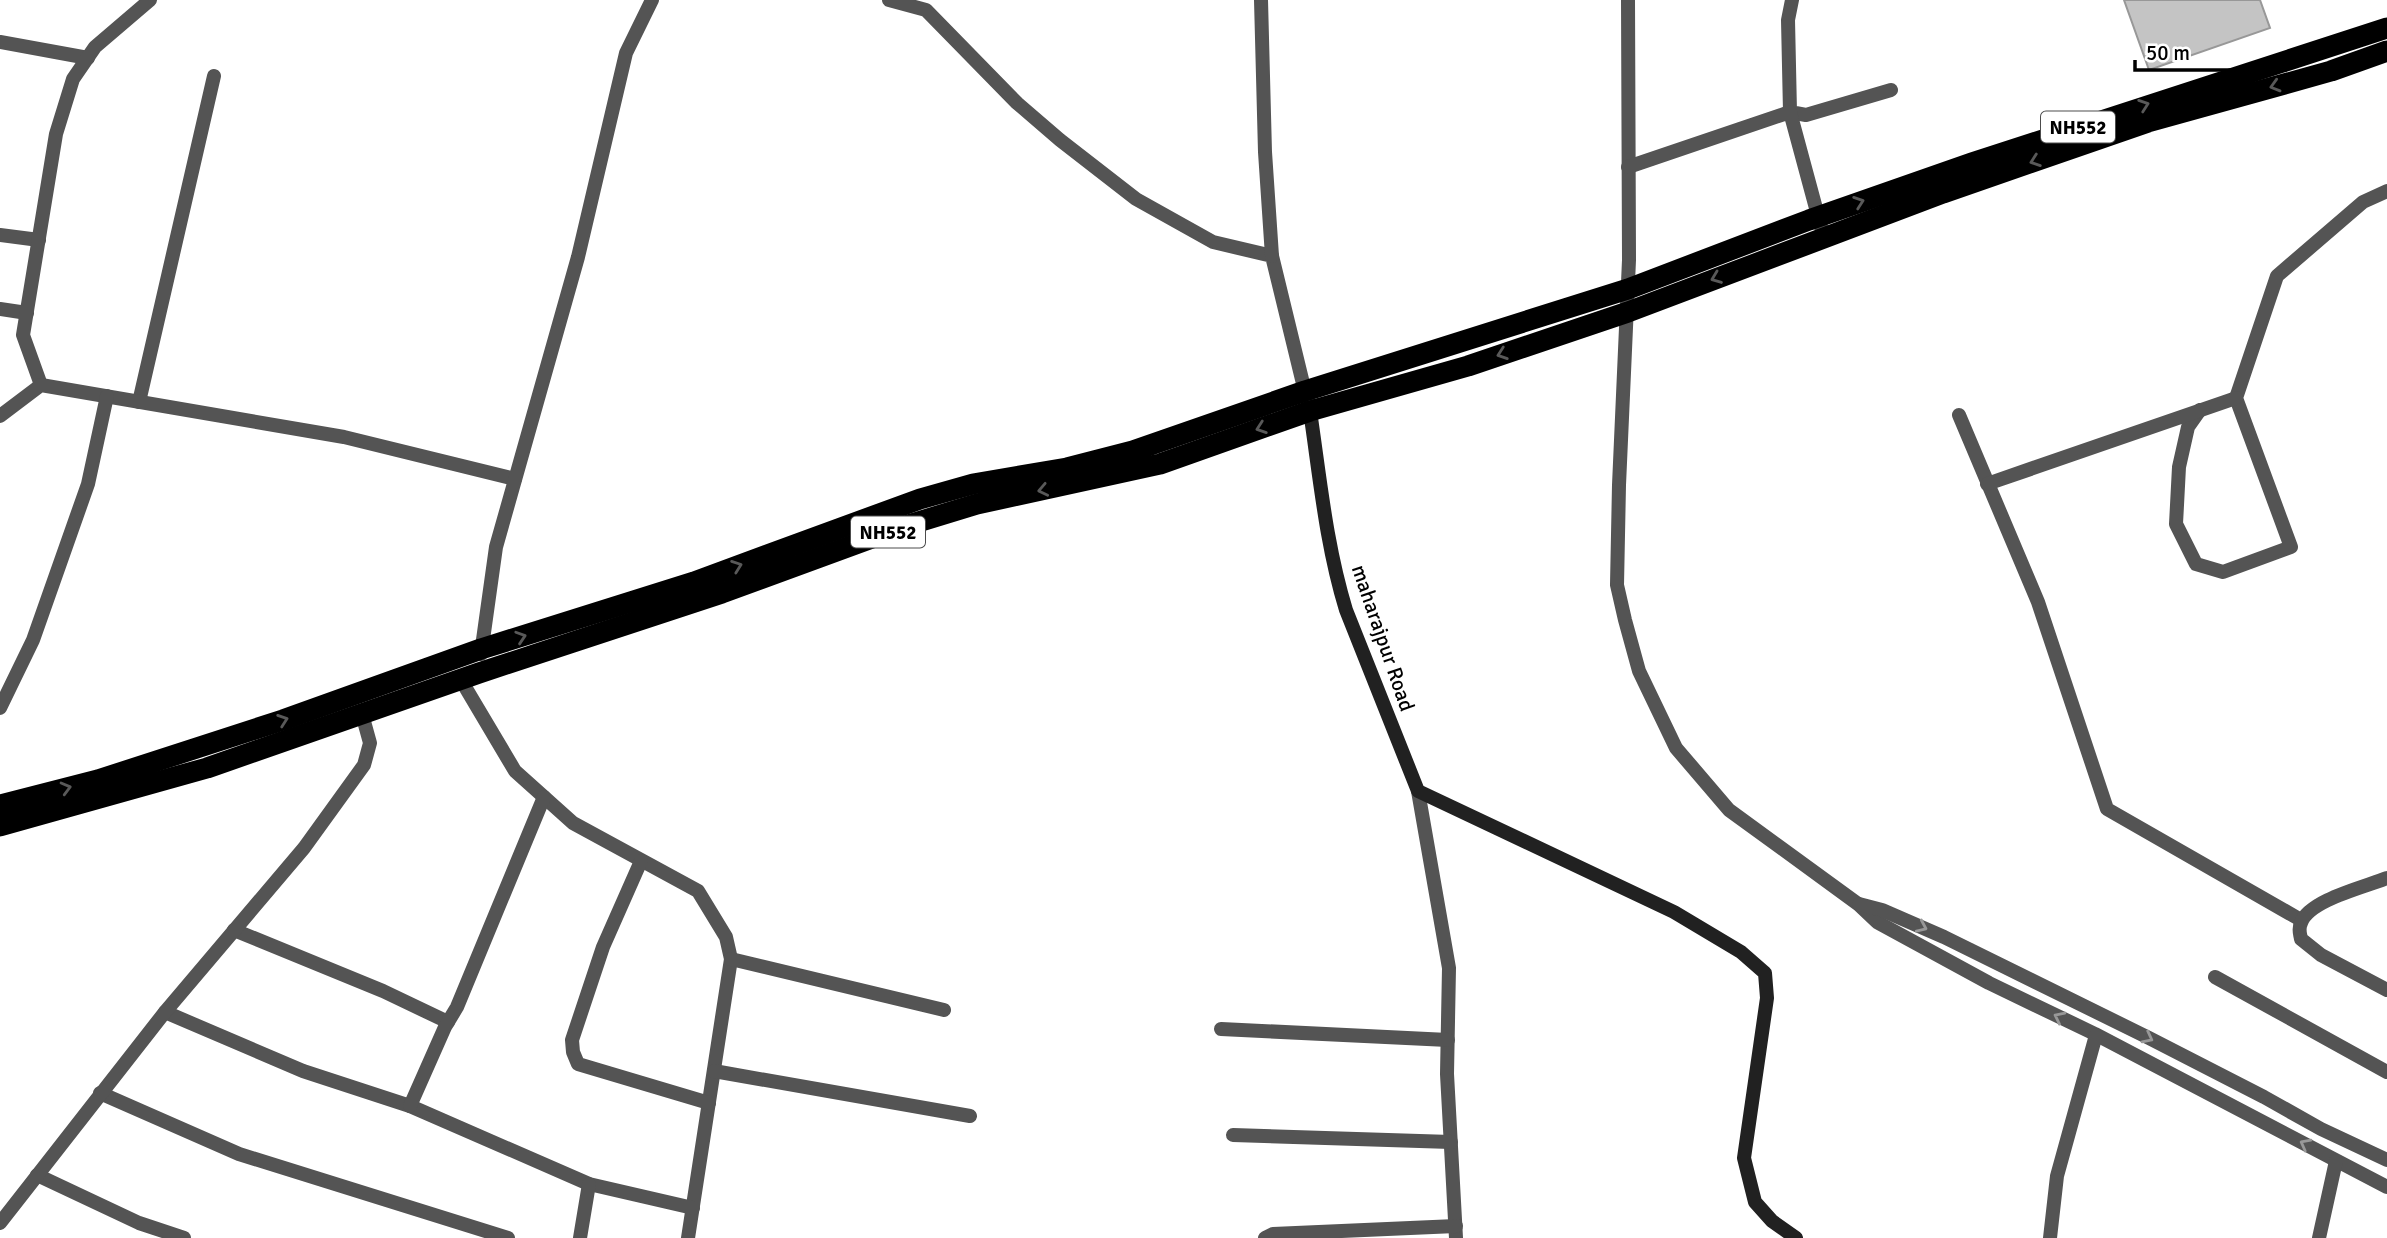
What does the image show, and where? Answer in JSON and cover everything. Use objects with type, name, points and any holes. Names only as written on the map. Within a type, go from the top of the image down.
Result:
[{"type":"highway","name":"NH552","points":[[0,805],[98,780],[283,720],[481,649],[694,582],[920,499],[973,484],[1067,468],[1308,401],[1628,289],[1817,217],[2156,101],[2387,28]]},
{"type":"highway","name":"NH552","points":[[0,826],[207,768],[362,713],[722,593],[905,526],[977,505],[1160,464],[1308,401],[1468,366],[1628,312],[1943,193],[2148,122],[2331,71],[2387,51]]},
{"type":"street","points":[[41,385],[23,335],[57,134],[73,79],[95,47],[150,0]]},
{"type":"street","points":[[652,0],[626,53],[578,257],[496,547],[481,649],[470,677],[515,771],[573,823],[698,891],[726,937],[731,959],[688,1238]]},
{"type":"street","points":[[890,0],[927,5],[1017,103],[1136,199],[1213,243],[1272,256]]},
{"type":"street","points":[[1261,0],[1265,152],[1272,256],[1308,401]]},
{"type":"street","points":[[1628,0],[1628,312],[1619,485],[1618,585],[1639,671],[1676,748],[1729,810],[1858,904],[1877,922],[1989,983],[2096,1035],[2387,1187]]},
{"type":"street","points":[[1793,0],[1788,20],[1790,112],[1824,238]]},
{"type":"street","points":[[0,42],[88,58]]},
{"type":"street","points":[[139,402],[214,76]]},
{"type":"street","points":[[1628,167],[1790,112],[1806,115],[1891,90]]},
{"type":"street","points":[[2200,410],[2188,427],[2179,467],[2176,524],[2196,564],[2223,572],[2291,547],[2236,398],[2277,276],[2363,202],[2387,191]]},
{"type":"street","points":[[0,235],[39,240]]},
{"type":"street","points":[[0,309],[27,313]]},
{"type":"street","points":[[0,416],[41,385],[344,437],[515,479]]},
{"type":"street","points":[[0,708],[33,640],[88,484],[107,396]]},
{"type":"street","points":[[1987,484],[2236,398]]},
{"type":"street","name":"maharajpur Road","points":[[1308,401],[1337,581],[1418,792]]},
{"type":"street","points":[[1959,415],[2038,602],[2107,809],[2301,920]]},
{"type":"street","points":[[0,1223],[164,1012],[304,848],[364,765],[370,743],[362,713]]},
{"type":"street","points":[[1265,1238],[1273,1234],[1456,1232],[1448,1040],[1449,968],[1418,792]]},
{"type":"street","points":[[1418,792],[1674,912],[1741,952],[1765,973],[1766,998],[1744,1157],[1755,1202],[1772,1221],[1796,1238]]},
{"type":"street","points":[[410,1106],[457,1007],[544,797]]},
{"type":"street","points":[[641,861],[603,947],[572,1040],[572,1052],[578,1064],[709,1103]]},
{"type":"street","points":[[2387,878],[2325,900],[2301,920],[2299,929],[2301,939],[2321,955],[2387,990]]},
{"type":"street","points":[[1858,904],[1882,910],[1944,937],[2387,1160]]},
{"type":"street","points":[[234,930],[383,990],[448,1022]]},
{"type":"street","points":[[731,959],[944,1010]]},
{"type":"street","points":[[2215,977],[2387,1072]]},
{"type":"street","points":[[164,1012],[303,1071],[410,1106],[589,1184],[693,1208]]},
{"type":"street","points":[[1221,1029],[1448,1040]]},
{"type":"street","points":[[2050,1238],[2057,1176],[2096,1035]]},
{"type":"street","points":[[714,1071],[970,1116]]},
{"type":"street","points":[[100,1093],[239,1154],[508,1238]]},
{"type":"street","points":[[1233,1135],[1451,1142]]},
{"type":"street","points":[[2319,1238],[2336,1161]]},
{"type":"street","points":[[37,1175],[139,1223],[184,1238]]},
{"type":"street","points":[[580,1238],[589,1184]]},
{"type":"building","points":[[2124,0],[2260,0],[2270,28],[2149,70]]}]
